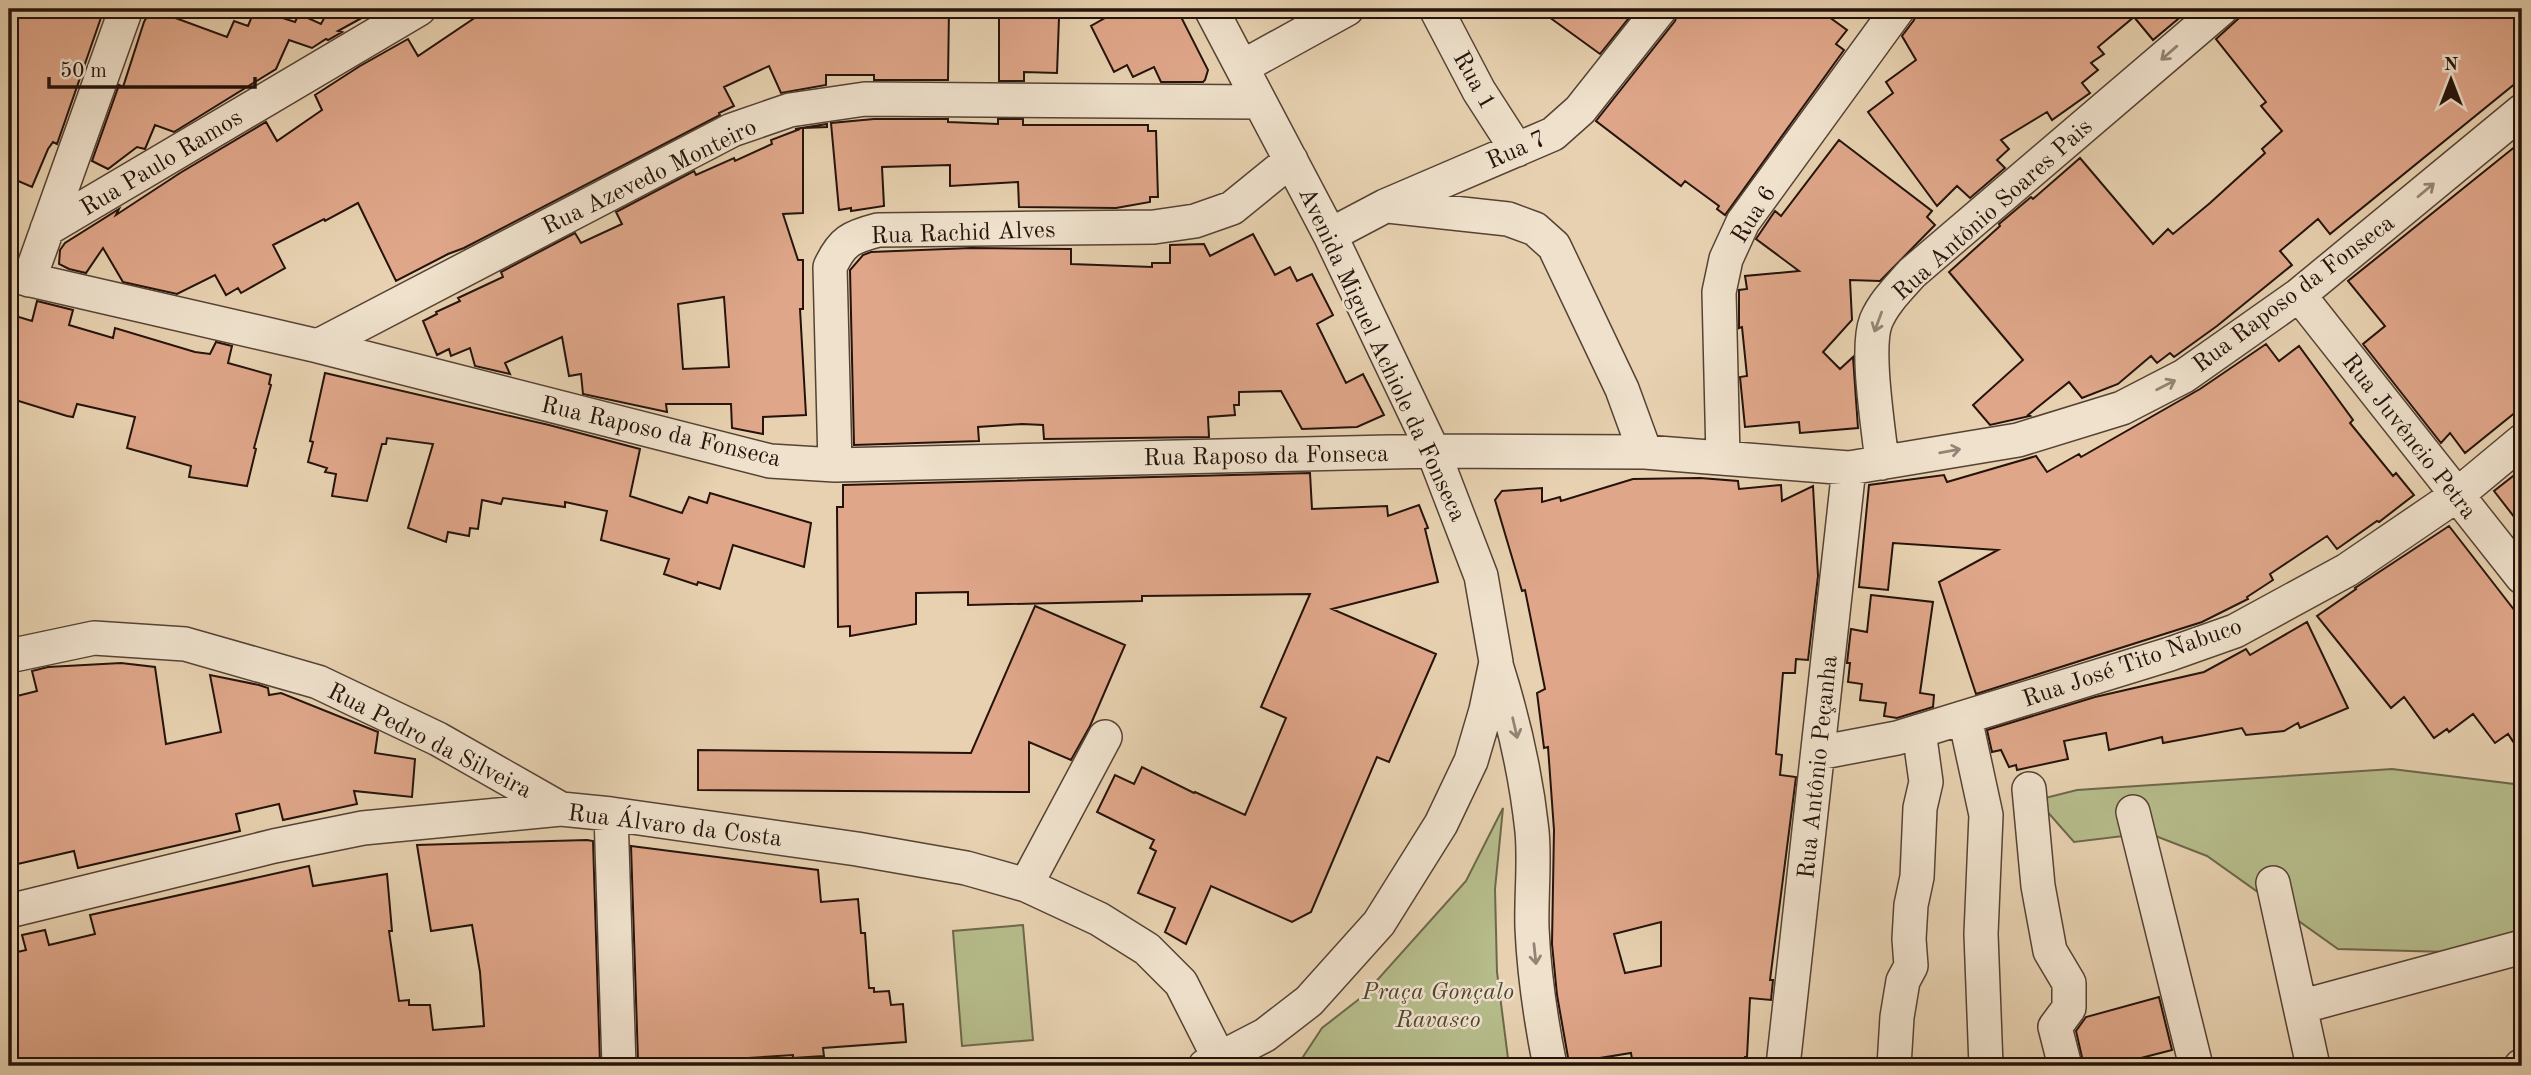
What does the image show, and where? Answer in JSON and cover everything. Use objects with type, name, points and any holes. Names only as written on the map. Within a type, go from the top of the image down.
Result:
[{"type":"street","points":[[19,277],[47,229],[126,9]]},
{"type":"street","name":"Rua Paulo Ramos","points":[[47,229],[419,9]]},
{"type":"street","name":"Avenida Miguel Achiole da Fonseca","points":[[1211,9],[1330,235],[1433,451],[1481,576],[1496,662],[1471,761],[1441,824],[1378,923],[1309,1001],[1265,1035],[1216,1064]]},
{"type":"street","points":[[1242,67],[1347,9]]},
{"type":"street","name":"Rua 1","points":[[1436,9],[1479,91],[1517,150]]},
{"type":"street","name":"Rua 7","points":[[1330,235],[1385,206],[1553,134],[1580,110],[1660,9]]},
{"type":"street","name":"Rua Antônio Soares Pais","points":[[1882,463],[1872,351],[1876,323],[1889,298],[1912,273],[2221,9]]},
{"type":"street","name":"Rua 6","points":[[1723,457],[1719,292],[1726,259],[1743,222],[1886,14]]},
{"type":"street","name":"Rua Azevedo Monteiro","points":[[318,346],[732,130],[790,110],[865,99],[1258,102]]},
{"type":"street","name":"Rua Raposo da Fonseca","points":[[19,277],[318,346],[770,461],[835,465],[1433,451],[1645,452],[1849,468],[2018,440],[2122,408],[2184,376],[2299,295],[2522,111]]},
{"type":"street","name":"Rua Rachid Alves","points":[[835,465],[830,267],[838,250],[854,236],[878,230],[1154,227],[1195,221],[1232,208],[1291,160]]},
{"type":"street","points":[[1385,206],[1508,219],[1535,229],[1554,246],[1622,388],[1645,452]]},
{"type":"street","name":"Rua Juvêncio Petra","points":[[2299,295],[2522,577]]},
{"type":"street","name":"Rua José Tito Nabuco","points":[[1818,753],[1897,738],[2170,654],[2235,631],[2347,570],[2457,495],[2522,441]]},
{"type":"street","name":"Rua Antônio Peçanha","points":[[1783,1066],[1849,468]]},
{"type":"street","name":"Rua Pedro da Silveira","points":[[9,656],[94,638],[185,644],[318,682],[438,738],[561,809]]},
{"type":"street","points":[[1496,662],[1515,724],[1525,777],[1532,834],[1532,929],[1550,1066]]},
{"type":"street","points":[[1965,718],[1986,815],[1981,934],[1986,1066]]},
{"type":"street","points":[[1895,1066],[1897,1017],[1903,981],[1912,966],[1909,939],[1917,877],[1920,808],[1926,782],[1919,731]]},
{"type":"street","points":[[1026,885],[1105,737]]},
{"type":"street","points":[[2029,789],[2038,886],[2050,951],[2069,983],[2069,1008],[2055,1027],[2065,1066]]},
{"type":"street","name":"Rua Álvaro da Costa","points":[[9,911],[274,846],[363,828],[561,809],[611,814],[856,849],[966,868],[1026,885],[1099,919],[1147,949],[1181,983],[1216,1064]]},
{"type":"street","points":[[2133,812],[2196,1066]]},
{"type":"street","points":[[611,814],[619,1066]]},
{"type":"street","points":[[2273,883],[2314,1066]]},
{"type":"street","points":[[2300,1007],[2522,947]]},
{"type":"green space","points":[[2392,769],[2522,785],[2522,931],[2485,953],[2338,949],[2207,856],[2148,833],[2074,842],[2037,800],[2077,790]]},
{"type":"green space","name":"Praça Gonçalo Ravasco","points":[[1503,808],[1495,889],[1497,972],[1509,1066],[1297,1066],[1322,1028],[1363,996],[1466,881]]},
{"type":"green space","points":[[1023,925],[1033,1040],[962,1046],[953,931]]},
{"type":"building","points":[[9,9],[104,9],[57,144],[53,142],[48,149],[32,187],[9,177]]},
{"type":"building","points":[[151,9],[227,37],[234,21],[248,26],[255,9],[295,22],[299,14],[321,24],[329,9],[378,9],[312,48],[289,40],[276,69],[174,132],[155,125],[145,149],[137,147],[108,169],[92,161],[119,85],[123,87],[144,22]]},
{"type":"building","points":[[488,9],[949,9],[948,80],[874,80],[874,75],[826,75],[826,85],[781,93],[769,66],[724,87],[734,106],[719,113],[720,115],[396,281],[358,203],[273,245],[285,268],[241,293],[238,288],[226,295],[215,275],[177,294],[123,282],[103,248],[86,273],[59,264],[60,250],[65,243],[119,209],[116,215],[266,122],[277,141],[322,110],[315,95],[360,66],[408,39],[418,56]]},
{"type":"building","points":[[999,9],[1054,9],[1054,18],[1059,18],[1057,73],[1024,72],[1024,81],[999,81]]},
{"type":"building","points":[[1121,9],[1177,9],[1208,70],[1205,80],[1161,82],[1154,67],[1133,77],[1127,65],[1114,72],[1091,26]]},
{"type":"building","points":[[1538,9],[1636,9],[1600,54]]},
{"type":"building","points":[[1679,9],[1818,9],[1847,30],[1836,44],[1844,50],[1725,215],[1717,209],[1719,206],[1685,181],[1681,186],[1596,121],[1675,21]]},
{"type":"building","points":[[1917,9],[2190,9],[2153,40],[2134,17],[2098,47],[2104,54],[2091,63],[2098,70],[2082,83],[2090,93],[2052,120],[2047,112],[2001,140],[2009,149],[1997,160],[2005,168],[1970,198],[1957,186],[1937,206],[1868,112],[1893,93],[1886,82],[1916,60],[1902,36],[1914,20]]},
{"type":"building","points":[[2249,9],[2522,9],[2522,78],[2330,234],[2318,219],[2280,251],[2292,265],[2174,357],[2170,353],[2157,363],[2151,356],[2118,384],[2082,398],[2069,382],[2028,415],[2030,416],[1990,425],[1973,405],[2023,360],[1949,272],[2000,226],[1999,224],[2080,158],[2153,244],[2168,229],[2173,234],[2210,203],[2265,153],[2262,149],[2282,131],[2261,106],[2266,102],[2216,39]]},
{"type":"building","points":[[874,119],[948,119],[948,122],[998,124],[998,119],[1023,119],[1023,125],[1148,125],[1148,131],[1156,131],[1158,197],[1150,197],[1150,202],[1116,208],[1019,207],[1018,182],[950,186],[950,165],[882,167],[884,206],[839,210],[831,123]]},
{"type":"building","points":[[827,124],[827,127],[803,128],[803,213],[783,214],[798,260],[803,260],[803,309],[800,309],[806,415],[763,417],[763,434],[732,428],[731,404],[666,404],[667,412],[583,394],[581,374],[569,376],[562,337],[505,363],[510,374],[475,366],[470,348],[451,356],[449,349],[437,355],[423,321],[460,301],[458,298],[503,277],[501,272],[575,233],[581,243],[622,224],[616,212],[694,171],[696,175],[734,158],[735,161],[772,144],[771,140],[800,129],[795,129]],"holes":[[[724,297],[729,367],[683,369],[678,304]]]},
{"type":"building","points":[[1839,140],[1932,211],[1927,217],[1935,225],[1880,281],[1850,280],[1852,320],[1823,352],[1840,369],[1853,357],[1858,428],[1800,433],[1799,422],[1745,427],[1740,377],[1747,376],[1742,327],[1739,328],[1739,290],[1747,289],[1745,276],[1799,271],[1756,239],[1775,211],[1781,216]]},
{"type":"building","points":[[2522,141],[2522,407],[2465,453],[2450,433],[2441,443],[2363,344],[2385,326],[2348,281]]},
{"type":"building","points":[[1253,234],[1275,275],[1290,267],[1297,281],[1312,274],[1333,315],[1317,324],[1346,383],[1363,374],[1384,415],[1357,427],[1302,429],[1281,391],[1239,392],[1239,405],[1234,405],[1235,415],[1208,417],[1209,437],[1044,439],[1043,425],[1022,424],[978,427],[979,441],[854,445],[850,270],[863,255],[871,252],[971,248],[1071,249],[1071,264],[1152,267],[1152,263],[1170,263],[1170,245],[1204,244],[1210,256]]},
{"type":"building","points":[[37,301],[73,310],[69,325],[113,338],[115,328],[195,352],[210,354],[216,342],[232,346],[228,363],[271,375],[271,385],[247,486],[189,477],[191,466],[127,448],[135,417],[77,404],[73,417],[9,398],[9,314],[32,321]]},
{"type":"building","points":[[2266,344],[2279,361],[2299,346],[2353,420],[2350,423],[2393,476],[2396,473],[2414,495],[2337,549],[2327,536],[2270,574],[2273,580],[2247,597],[2248,599],[2202,622],[1976,694],[1939,582],[1998,550],[1893,543],[1888,590],[1859,587],[1869,485],[1944,475],[1947,482],[2036,456],[2047,472],[2079,454],[2081,457],[2200,389]]},
{"type":"building","points":[[325,373],[640,449],[630,496],[682,513],[689,497],[707,503],[710,493],[811,523],[804,567],[733,545],[720,589],[698,582],[697,585],[664,574],[669,559],[601,540],[607,511],[565,502],[565,507],[503,498],[501,504],[482,500],[478,529],[470,528],[469,536],[448,532],[446,542],[408,528],[433,444],[387,438],[386,444],[382,444],[367,501],[332,496],[336,474],[325,472],[327,468],[308,462]]},
{"type":"building","points":[[2522,469],[2522,527],[2494,491]]},
{"type":"building","points":[[1310,473],[1312,509],[1387,506],[1388,516],[1419,505],[1428,528],[1425,529],[1438,582],[1332,609],[1436,654],[1389,762],[1377,757],[1311,912],[1292,922],[1211,886],[1186,944],[1165,932],[1175,908],[1138,893],[1156,851],[1150,848],[1154,840],[1097,812],[1115,775],[1134,784],[1142,767],[1245,815],[1286,718],[1261,707],[1310,594],[1142,596],[1142,601],[968,605],[968,592],[916,593],[916,624],[850,636],[850,626],[838,627],[837,507],[843,507],[843,485]]},
{"type":"building","points":[[1700,478],[1738,481],[1739,489],[1781,485],[1782,501],[1813,486],[1818,576],[1808,660],[1796,659],[1795,673],[1783,673],[1776,754],[1782,755],[1780,775],[1796,777],[1770,980],[1773,980],[1771,1000],[1750,998],[1747,1057],[1744,1066],[1633,1066],[1631,1053],[1569,1063],[1557,995],[1552,944],[1554,830],[1548,747],[1544,748],[1537,693],[1545,689],[1525,590],[1522,591],[1495,500],[1502,491],[1542,488],[1542,502],[1560,497],[1561,501],[1633,479]],"holes":[[[1661,922],[1661,966],[1625,973],[1614,934]]]},
{"type":"building","points":[[2449,526],[2522,620],[2522,755],[2508,734],[2495,743],[2473,714],[2449,732],[2447,729],[2434,738],[2404,697],[2391,708],[2317,616]]},
{"type":"building","points":[[1871,595],[1933,602],[1920,693],[1934,695],[1933,707],[1897,718],[1884,716],[1886,703],[1860,700],[1862,684],[1848,682],[1851,629],[1867,632]]},
{"type":"building","points":[[1035,606],[1125,645],[1090,726],[1071,760],[1029,742],[1029,792],[698,790],[698,750],[971,753]]},
{"type":"building","points":[[2307,622],[2348,708],[2300,728],[2298,723],[2284,731],[2246,735],[2242,728],[2163,743],[2162,737],[2109,750],[2106,733],[2064,741],[2068,759],[2017,770],[2016,765],[2009,767],[2001,750],[1992,752],[1987,730],[2095,697],[2204,672],[2246,649],[2250,655]]},
{"type":"building","points":[[121,663],[155,667],[166,744],[221,732],[210,675],[259,685],[268,688],[269,695],[281,693],[378,732],[375,753],[415,759],[412,797],[354,791],[357,804],[283,820],[279,804],[236,814],[240,831],[78,868],[74,851],[9,866],[9,756],[18,753],[9,713],[9,698],[37,691],[32,671],[48,667]]},
{"type":"building","points":[[593,841],[600,1063],[551,1066],[9,1066],[9,954],[26,950],[22,935],[45,930],[49,945],[95,934],[90,915],[309,866],[313,886],[387,874],[392,931],[389,931],[399,1001],[409,1000],[409,1005],[430,1005],[433,1030],[484,1026],[480,972],[472,925],[431,931],[417,845]]},
{"type":"building","points":[[631,846],[818,870],[821,902],[858,899],[861,933],[865,933],[869,988],[874,988],[874,992],[889,991],[891,1005],[903,1004],[906,1042],[823,1048],[824,1056],[733,1059],[734,1066],[669,1066],[668,1058],[638,1060]]},
{"type":"building","points":[[2159,997],[2172,1050],[2110,1066],[2084,1066],[2076,1031],[2086,1017]]}]
